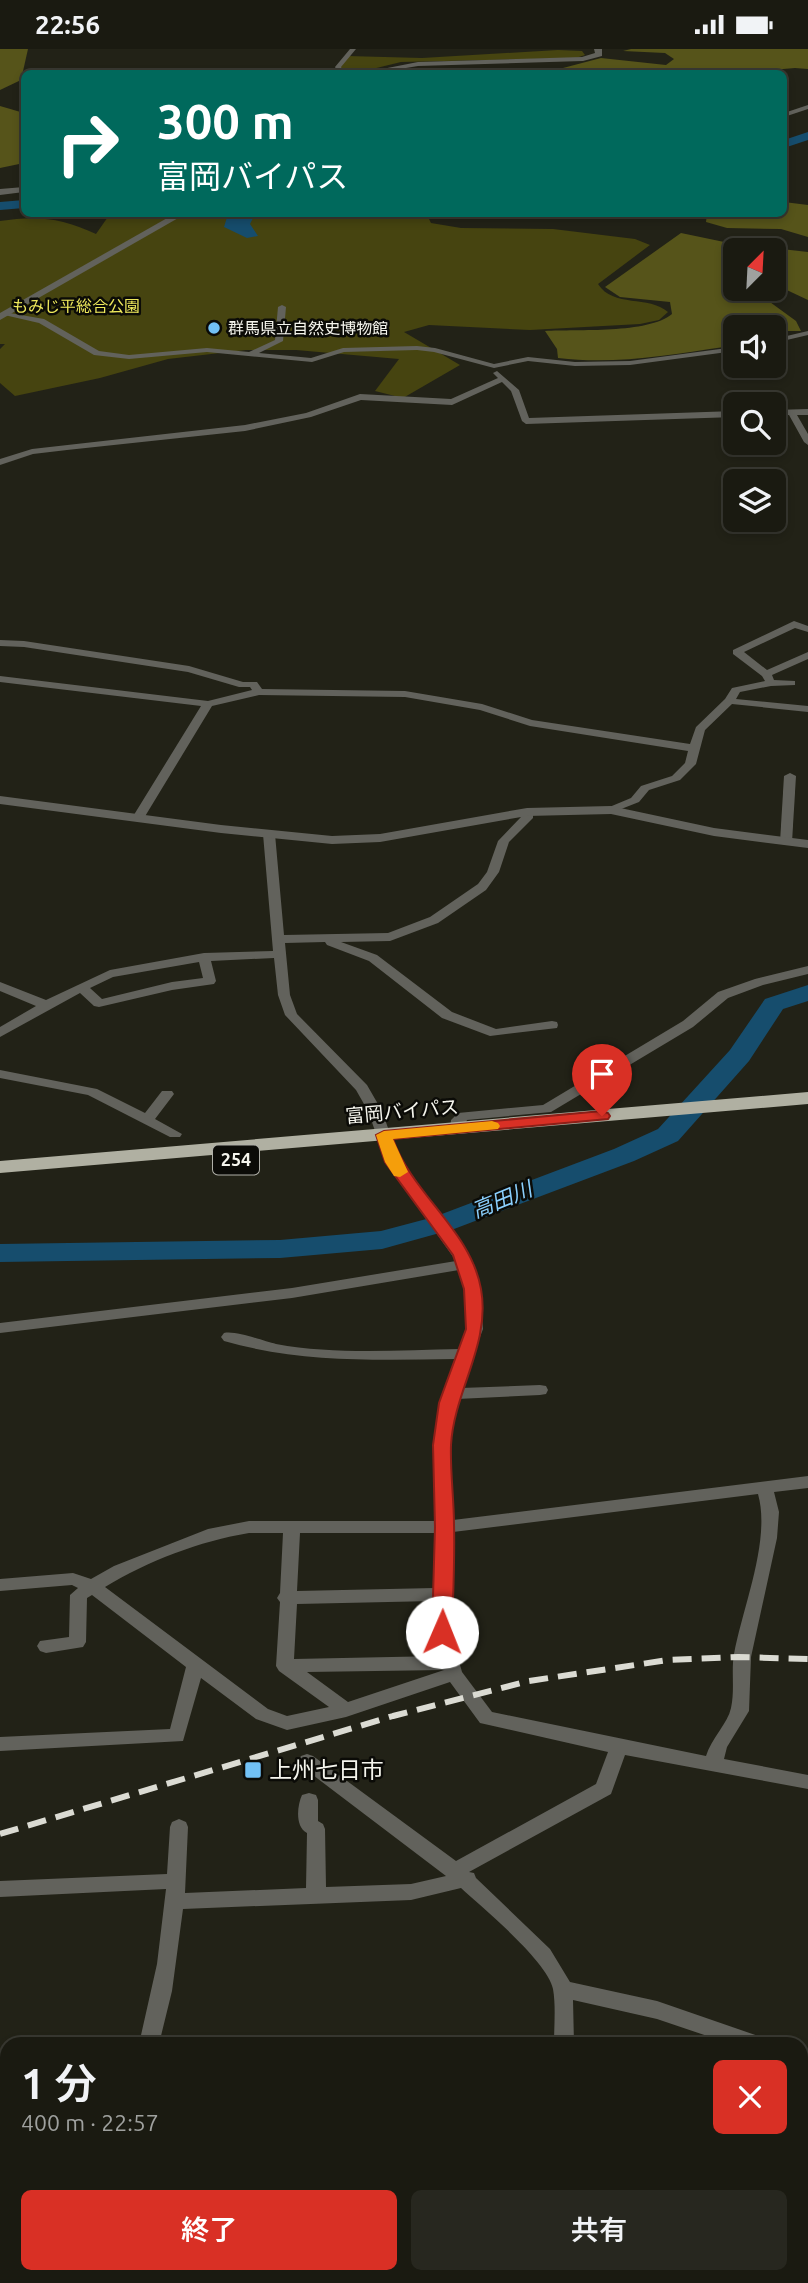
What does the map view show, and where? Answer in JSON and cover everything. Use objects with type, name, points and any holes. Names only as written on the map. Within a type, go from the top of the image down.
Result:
[{"type":"highway","name":"富岡バイパス","points":[[0,1178],[808,1098]]},
{"type":"highway","name":"富岡バイパス","points":[[466,1133],[738,1117],[808,1110]]},
{"type":"highway","name":"富岡バイパス","points":[[0,1167],[386,1141]]},
{"type":"street","points":[[340,70],[338,67],[345,55],[353,49]]},
{"type":"street","points":[[383,70],[418,64],[571,60],[596,56],[600,52],[598,49]]},
{"type":"street","points":[[787,114],[808,107]]},
{"type":"street","points":[[0,192],[21,190]]},
{"type":"street","points":[[2,315],[176,217]]},
{"type":"street","points":[[248,354],[279,341],[282,307]]},
{"type":"street","points":[[2,315],[41,321],[83,347],[107,355],[141,357],[207,350],[312,360],[352,349],[417,348],[435,349],[494,366],[528,359],[575,364],[630,363],[723,351]]},
{"type":"street","points":[[786,338],[808,333]]},
{"type":"street","points":[[494,366],[502,379],[515,390],[526,421],[723,414]]},
{"type":"street","points":[[0,463],[32,453],[67,447],[245,428],[308,415],[360,397],[452,402],[502,379]]},
{"type":"street","points":[[786,412],[808,412]]},
{"type":"street","points":[[791,412],[808,442]]},
{"type":"street","points":[[791,683],[769,679],[737,652],[794,624],[808,629]]},
{"type":"street","points":[[0,643],[24,644],[189,669],[243,685],[253,684],[259,692]]},
{"type":"street","points":[[611,810],[635,800],[645,789],[676,778],[690,764],[700,729],[729,701],[736,690],[769,679],[808,655]]},
{"type":"street","points":[[0,679],[208,704],[259,692],[405,694],[482,707],[530,723],[693,748]]},
{"type":"street","points":[[729,701],[808,709]]},
{"type":"street","points":[[138,818],[208,704]]},
{"type":"street","points":[[786,842],[790,776]]},
{"type":"street","points":[[0,800],[332,840],[380,838],[527,812],[611,810],[714,832],[808,844]]},
{"type":"street","points":[[279,939],[390,937],[434,921],[482,887],[493,872],[504,841],[527,818],[527,812]]},
{"type":"street","points":[[269,834],[269,857],[284,995],[291,1015],[362,1088],[393,1162],[464,1259],[473,1289],[475,1329],[452,1394],[442,1445],[445,1527],[442,1632],[452,1669],[486,1718],[619,1747],[808,1782]]},
{"type":"street","points":[[323,939],[373,958],[447,1015],[495,1033],[552,1025]]},
{"type":"street","points":[[0,1033],[46,1005],[110,974],[204,957],[280,954]]},
{"type":"street","points":[[82,988],[99,1003],[172,986],[210,981],[204,957]]},
{"type":"street","points":[[466,1133],[458,1120],[463,1116],[546,1109],[688,1024],[723,995],[759,982],[808,970]]},
{"type":"street","points":[[0,986],[46,1005]]},
{"type":"street","points":[[0,1074],[92,1092],[175,1134]]},
{"type":"street","points":[[147,1120],[167,1094]]},
{"type":"street","points":[[0,1328],[139,1314],[366,1284],[464,1259]]},
{"type":"street","points":[[229,1337],[247,1344],[324,1353],[466,1355]]},
{"type":"street","points":[[452,1394],[540,1390]]},
{"type":"street","points":[[46,1646],[77,1642],[79,1595],[92,1586],[120,1570],[214,1533],[249,1527],[445,1527],[808,1482]]},
{"type":"street","points":[[713,1764],[718,1746],[740,1711],[742,1657],[769,1538],[771,1512],[764,1487]]},
{"type":"street","points":[[285,1666],[286,1598],[292,1527]]},
{"type":"street","points":[[0,1585],[73,1579],[92,1586],[262,1714],[287,1723],[346,1710],[452,1669]]},
{"type":"street","points":[[286,1598],[443,1594]]},
{"type":"street","points":[[0,1744],[177,1736],[195,1666]]},
{"type":"street","points":[[285,1666],[452,1669]]},
{"type":"street","points":[[285,1666],[346,1710]]},
{"type":"street","points":[[177,1901],[411,1892],[461,1874],[604,1789],[619,1747]]},
{"type":"street","points":[[307,1761],[461,1874],[542,1954],[556,1971],[562,1989],[565,2037]]},
{"type":"street","points":[[309,1800],[308,1825],[316,1829],[316,1895]]},
{"type":"street","points":[[151,2037],[177,1901],[179,1827]]},
{"type":"street","points":[[0,1889],[177,1881]]},
{"type":"street","points":[[562,1989],[657,2010],[735,2037]]},
{"type":"green space","points":[[558,50],[582,51],[585,55],[576,58],[401,62],[368,70],[342,70],[340,67],[347,56],[422,58]]},
{"type":"green space","name":"もみじ平総合公園","points":[[108,217],[428,217],[431,223],[461,228],[553,229],[635,239],[650,245],[598,284],[613,296],[651,304],[668,312],[659,320],[640,324],[530,330],[429,325],[404,332],[460,365],[403,398],[375,391],[399,359],[296,350],[246,350],[168,359],[100,378],[15,396],[0,383],[0,349],[5,344],[0,344],[0,221],[49,219],[72,224],[96,234]]},
{"type":"shaded area","points":[[0,49],[28,49],[23,70],[21,70],[21,80],[0,90]]},
{"type":"shaded area","points":[[808,49],[808,69],[563,68],[601,58],[666,65],[674,59],[665,53],[623,51]]},
{"type":"shaded area","points":[[0,106],[21,112],[21,164],[0,168]]},
{"type":"shaded area","points":[[787,202],[808,205],[808,237],[781,229],[727,228],[706,222],[707,217],[787,217]]},
{"type":"shaded area","points":[[681,233],[723,242],[723,301],[768,301],[796,321],[801,331],[786,331],[786,315],[723,315],[723,347],[620,360],[558,358],[557,349],[545,331],[630,328],[647,325],[672,314],[670,302],[620,297],[605,287]]},
{"type":"shaded area","points":[[786,249],[808,252],[808,300],[786,290]]},
{"type":"water","points":[[227,217],[254,217],[250,224],[258,236],[247,238],[224,227]]},
{"type":"waterway","points":[[787,143],[808,136]]},
{"type":"waterway","points":[[0,206],[21,204]]},
{"type":"waterway","name":"高田川","points":[[0,1253],[280,1249],[382,1240],[444,1223],[624,1155],[668,1135],[740,1055],[774,1004],[808,993]]},
{"type":"railway","points":[[0,1834],[393,1716],[529,1681],[668,1660],[738,1657],[808,1659]]},
{"type":"slow traffic","points":[[400,1172],[393,1162],[384,1135],[492,1126]]},
{"type":"place","name":"群馬県立自然史博物館","points":[[214,328]]},
{"type":"place","name":"上州七日市","points":[[253,1770]]},
{"type":"route","points":[[442,1632],[445,1527],[442,1445],[448,1403],[475,1329],[473,1289],[461,1255],[393,1162],[384,1135],[602,1116]]}]
